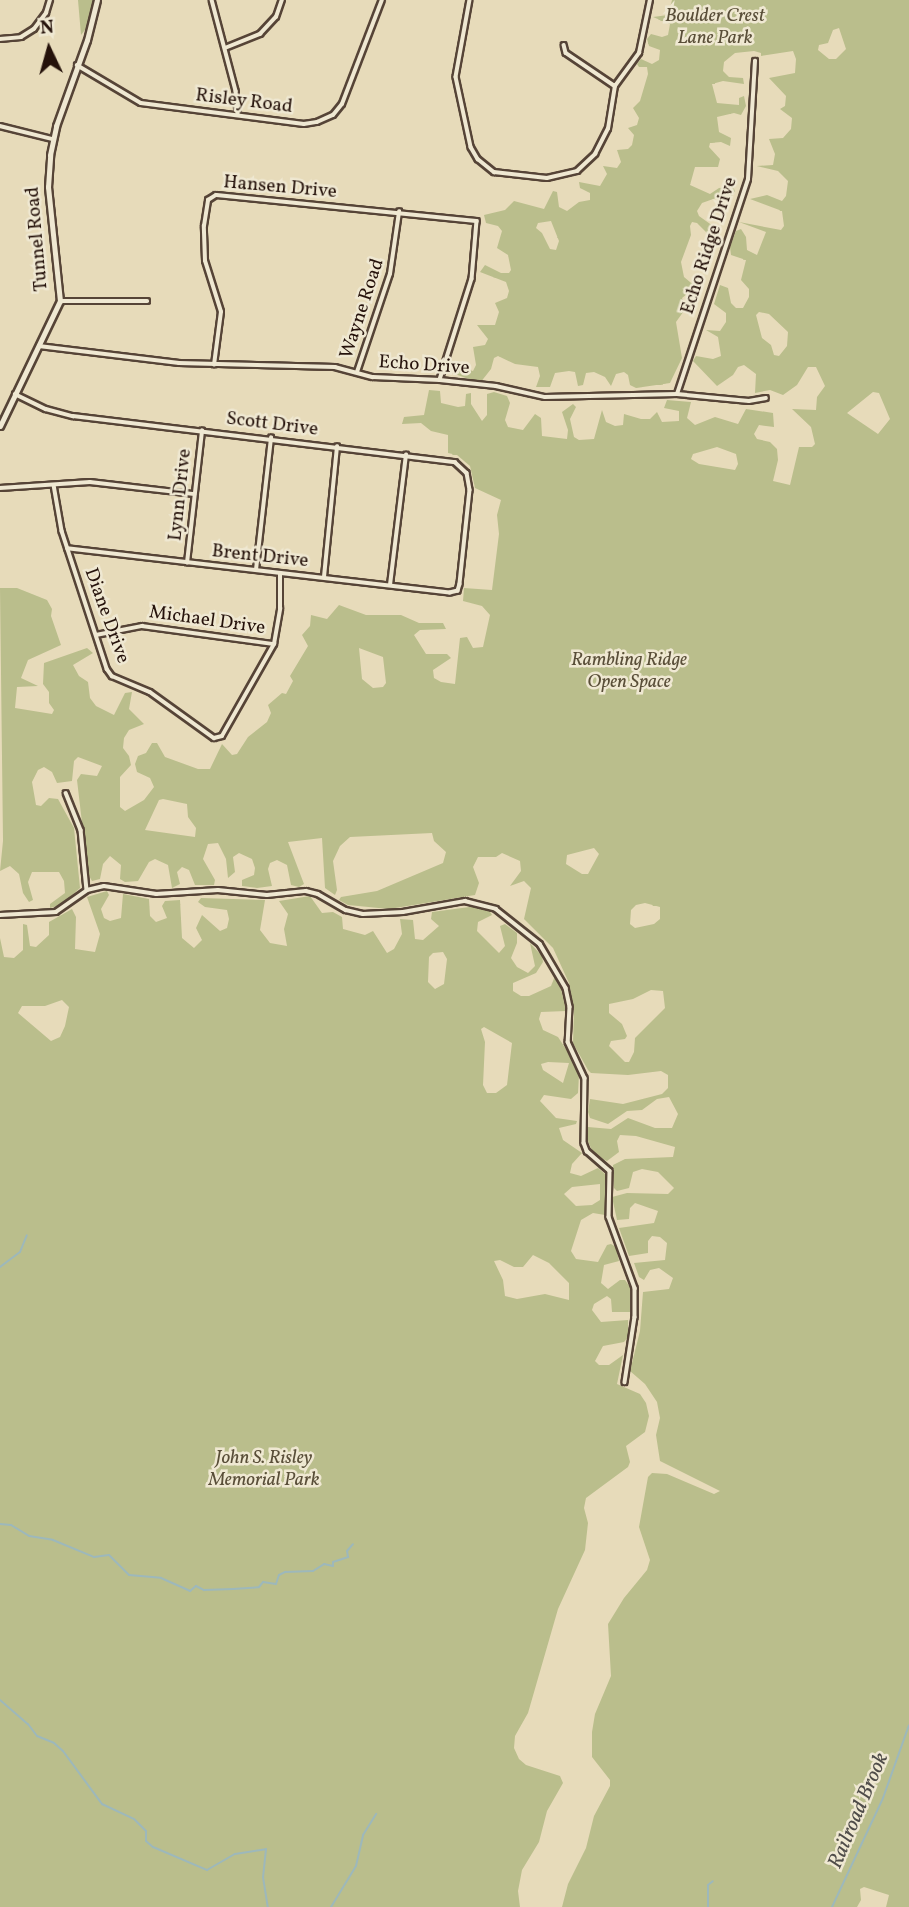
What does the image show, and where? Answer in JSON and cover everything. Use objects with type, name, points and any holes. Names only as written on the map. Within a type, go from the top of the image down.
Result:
[{"type":"main road","name":"Tunnel Road","points":[[0,426],[60,301],[48,187],[52,139],[97,0]]},
{"type":"street","points":[[0,39],[21,37],[34,29],[47,13],[50,0]]},
{"type":"street","points":[[212,0],[238,115]]},
{"type":"street","points":[[225,48],[260,34],[276,17],[282,0]]},
{"type":"street","name":"Risley Road","points":[[77,65],[141,103],[304,124],[317,122],[334,115],[348,92],[382,0]]},
{"type":"street","points":[[470,0],[458,56],[457,90],[471,147],[478,159],[494,172],[547,178],[565,176],[587,165],[608,129],[615,86],[639,53],[650,0]]},
{"type":"street","points":[[564,45],[566,52],[615,86]]},
{"type":"street","name":"Echo Ridge Drive","points":[[677,394],[748,179],[755,61]]},
{"type":"street","points":[[0,126],[52,139]]},
{"type":"street","name":"Hansen Drive","points":[[214,365],[221,310],[204,251],[206,209],[211,196],[226,195],[477,221],[472,279],[440,380]]},
{"type":"street","name":"Wayne Road","points":[[357,373],[390,274],[399,212]]},
{"type":"street","points":[[60,301],[147,301]]},
{"type":"street","name":"Echo Drive","points":[[39,346],[119,357],[214,365],[304,365],[394,379],[440,380],[496,386],[545,397],[677,394],[749,401],[766,398]]},
{"type":"street","name":"Scott Drive","points":[[15,394],[57,413],[455,462],[463,467],[470,490],[460,584],[458,591],[450,593]]},
{"type":"street","name":"Lynn Drive","points":[[187,562],[202,431]]},
{"type":"street","points":[[256,570],[271,438]]},
{"type":"street","points":[[324,578],[337,447]]},
{"type":"street","points":[[390,585],[407,455]]},
{"type":"street","points":[[0,488],[98,483],[194,494]]},
{"type":"street","name":"Diane Drive","points":[[54,485],[57,514],[112,676],[150,692],[200,731],[219,739],[274,644]]},
{"type":"street","name":"Brent Drive","points":[[68,550],[450,593]]},
{"type":"street","points":[[274,644],[278,629],[280,574]]},
{"type":"street","name":"Michael Drive","points":[[96,635],[142,626],[274,644]]},
{"type":"street","points":[[66,793],[81,831],[87,890]]},
{"type":"street","points":[[0,915],[56,912],[87,890],[109,886],[156,894],[226,890],[267,895],[306,891],[318,894],[350,911],[376,914],[472,901],[496,909],[535,939],[549,956],[566,988],[569,1007],[568,1042],[584,1077],[584,1143],[590,1154],[610,1171],[609,1217],[635,1288],[635,1317],[625,1382]]},
{"type":"green space","points":[[78,0],[94,0],[88,26],[81,35]]},
{"type":"green space","points":[[672,0],[909,0],[909,1907],[886,1907],[889,1895],[864,1887],[860,1889],[861,1900],[857,1907],[562,1907],[568,1884],[586,1848],[594,1816],[610,1786],[610,1780],[592,1757],[592,1732],[595,1714],[611,1676],[608,1624],[624,1598],[647,1570],[650,1560],[639,1527],[648,1477],[652,1473],[667,1474],[714,1494],[720,1491],[660,1461],[656,1435],[660,1418],[657,1402],[645,1384],[630,1371],[640,1331],[643,1292],[669,1289],[673,1278],[659,1268],[650,1270],[644,1280],[639,1277],[634,1263],[665,1260],[667,1243],[660,1237],[652,1236],[648,1241],[648,1253],[629,1256],[619,1228],[654,1223],[658,1211],[635,1203],[630,1208],[629,1219],[617,1220],[612,1197],[627,1193],[668,1194],[674,1188],[658,1172],[642,1169],[633,1172],[629,1188],[617,1191],[614,1188],[613,1165],[625,1159],[673,1157],[675,1147],[636,1136],[620,1135],[617,1141],[619,1152],[607,1161],[594,1155],[587,1139],[588,1127],[611,1129],[628,1118],[655,1128],[672,1128],[678,1114],[669,1097],[657,1099],[642,1110],[627,1111],[608,1124],[590,1118],[588,1112],[590,1099],[623,1104],[662,1094],[668,1088],[668,1075],[661,1071],[628,1075],[591,1073],[588,1070],[573,1043],[574,1011],[569,983],[553,948],[524,919],[531,888],[524,881],[510,886],[521,871],[520,861],[502,853],[496,857],[478,857],[473,867],[479,883],[475,895],[389,909],[348,905],[339,900],[341,897],[377,891],[443,863],[446,852],[434,841],[432,833],[350,837],[340,846],[333,861],[337,890],[335,895],[325,888],[322,838],[288,842],[304,884],[299,887],[291,885],[287,865],[277,860],[270,863],[268,869],[272,886],[242,886],[242,880],[254,875],[252,859],[239,853],[233,857],[235,872],[228,878],[226,859],[218,843],[208,844],[203,859],[215,880],[214,885],[195,885],[189,870],[182,867],[177,872],[180,884],[172,888],[168,865],[155,859],[149,862],[138,881],[125,882],[120,879],[121,865],[110,856],[103,864],[100,879],[92,881],[88,874],[77,780],[81,774],[97,776],[102,766],[78,757],[74,761],[72,781],[57,783],[52,772],[44,767],[38,770],[32,782],[36,805],[41,806],[49,798],[58,799],[74,828],[80,888],[61,905],[50,908],[50,904],[65,893],[64,881],[59,872],[32,872],[28,882],[33,900],[29,902],[23,893],[19,874],[10,866],[0,871],[3,841],[0,588],[17,588],[47,600],[52,609],[51,616],[61,645],[28,660],[21,678],[38,686],[17,687],[15,708],[52,714],[54,710],[49,703],[49,692],[43,684],[44,663],[87,648],[93,653],[73,665],[79,676],[88,682],[90,698],[96,706],[114,715],[125,693],[132,692],[129,709],[144,724],[129,730],[124,738],[123,748],[131,765],[120,777],[120,807],[125,811],[144,800],[154,787],[150,778],[137,772],[135,764],[138,756],[146,753],[152,743],[157,743],[165,757],[198,769],[210,769],[222,744],[232,755],[237,754],[248,737],[267,722],[271,713],[268,705],[282,693],[286,694],[293,681],[290,676],[308,646],[302,635],[310,626],[311,615],[327,619],[339,605],[366,615],[401,615],[419,623],[443,623],[446,629],[420,630],[414,635],[426,654],[447,654],[451,658],[433,670],[434,678],[441,682],[455,684],[460,638],[467,637],[473,648],[483,647],[490,615],[482,606],[463,601],[464,588],[492,590],[499,534],[497,515],[501,500],[475,488],[470,466],[457,455],[448,453],[448,435],[431,431],[421,423],[402,424],[404,417],[424,415],[429,390],[440,391],[441,403],[458,407],[465,406],[466,394],[471,393],[471,404],[482,421],[487,415],[487,394],[494,392],[507,396],[510,403],[505,420],[508,427],[523,430],[535,414],[541,418],[542,436],[567,439],[568,430],[562,412],[573,404],[576,407],[570,419],[574,437],[579,440],[594,439],[602,410],[606,422],[615,426],[623,425],[624,414],[650,419],[657,412],[662,422],[679,421],[679,411],[664,408],[667,400],[691,402],[687,418],[695,425],[715,417],[738,424],[746,409],[773,413],[774,427],[759,425],[754,434],[757,439],[770,442],[777,449],[778,460],[773,481],[790,485],[799,447],[812,447],[815,444],[811,427],[792,409],[816,410],[817,397],[825,386],[816,367],[808,367],[797,385],[783,395],[770,390],[755,393],[756,374],[744,365],[738,367],[733,375],[717,386],[693,361],[696,356],[713,359],[721,356],[718,337],[706,330],[720,331],[726,322],[726,313],[714,304],[720,285],[728,288],[731,303],[736,308],[743,308],[749,297],[749,289],[741,280],[746,260],[731,255],[730,247],[736,231],[741,229],[746,237],[747,250],[757,255],[766,232],[739,222],[781,230],[784,226],[782,211],[750,199],[767,195],[782,201],[786,196],[788,181],[778,171],[757,166],[773,165],[775,154],[769,139],[783,138],[791,129],[792,118],[780,109],[785,106],[786,96],[769,78],[795,73],[796,59],[793,51],[761,56],[761,53],[754,51],[735,53],[724,62],[723,71],[729,77],[743,78],[744,84],[723,81],[712,84],[717,103],[739,105],[739,98],[744,96],[746,106],[741,115],[734,113],[717,117],[719,132],[731,138],[730,146],[721,142],[710,143],[709,147],[720,159],[718,167],[695,167],[690,185],[710,194],[719,188],[733,187],[735,191],[729,200],[716,198],[702,203],[697,211],[699,216],[713,226],[716,237],[711,237],[697,223],[692,222],[690,226],[691,235],[681,262],[684,277],[696,287],[682,298],[686,308],[676,322],[682,358],[670,383],[636,388],[630,385],[628,375],[624,372],[616,374],[611,386],[605,377],[594,372],[586,373],[583,385],[578,386],[575,372],[569,371],[555,373],[550,387],[536,387],[540,376],[538,367],[515,364],[498,356],[494,358],[491,369],[480,383],[449,372],[452,365],[473,371],[476,365],[473,347],[485,345],[488,339],[477,325],[495,325],[499,312],[495,303],[507,298],[509,291],[506,282],[480,272],[485,265],[501,273],[509,273],[511,270],[508,255],[497,248],[502,231],[498,226],[486,223],[484,215],[505,210],[514,201],[544,209],[553,191],[557,192],[559,207],[567,211],[579,202],[590,200],[590,193],[580,188],[579,182],[600,186],[607,174],[603,166],[617,168],[621,162],[617,150],[628,149],[632,145],[634,135],[628,128],[637,125],[639,118],[633,108],[640,101],[648,74],[647,67],[639,67],[637,64],[641,59],[652,64],[659,60],[660,50],[649,46],[647,39],[651,34],[662,37],[668,35],[670,24],[653,17],[668,15]],"holes":[[[839,28],[846,49],[836,59],[829,59],[818,50],[819,45],[828,43],[833,30]],[[551,221],[559,241],[556,250],[550,249],[542,233],[536,228],[538,223]],[[759,312],[769,314],[788,332],[787,346],[779,356],[774,355],[771,345],[762,338],[756,315]],[[873,392],[879,393],[890,419],[878,434],[847,413]],[[717,447],[736,454],[738,464],[735,470],[699,464],[691,459],[693,454]],[[359,648],[383,657],[386,683],[383,687],[373,688],[362,679]],[[163,799],[187,804],[188,817],[196,828],[195,837],[145,830],[159,800]],[[594,848],[599,854],[588,874],[582,874],[566,864],[567,855]],[[645,903],[660,907],[660,919],[654,924],[635,928],[630,924],[631,910],[636,905]],[[651,990],[663,991],[665,1008],[635,1038],[634,1052],[629,1062],[625,1062],[609,1046],[611,1041],[625,1039],[627,1036],[622,1024],[609,1013],[609,1004],[633,999]]]},
{"type":"green space","name":"John S. Risley Memorial Park","points":[[107,891],[109,895],[101,909],[104,918],[110,921],[121,918],[123,894],[149,899],[150,916],[156,922],[167,918],[162,906],[165,901],[180,900],[182,938],[194,948],[202,940],[196,928],[202,915],[220,931],[227,928],[229,919],[227,910],[205,907],[198,902],[201,898],[265,900],[260,930],[270,943],[287,946],[284,929],[288,914],[279,901],[310,896],[322,913],[333,912],[342,917],[343,929],[365,935],[373,931],[387,953],[394,949],[402,934],[400,919],[413,920],[415,939],[423,940],[439,926],[431,919],[432,912],[477,906],[489,910],[492,915],[478,922],[477,931],[499,953],[505,946],[500,926],[505,924],[517,933],[517,943],[511,958],[517,967],[528,973],[535,966],[530,943],[542,956],[543,962],[536,973],[513,983],[513,991],[521,996],[529,996],[551,986],[555,976],[559,980],[566,1011],[541,1012],[539,1019],[543,1030],[558,1037],[575,1063],[579,1075],[578,1093],[571,1099],[544,1095],[540,1101],[556,1118],[577,1121],[576,1124],[559,1128],[563,1140],[582,1153],[572,1164],[570,1173],[581,1176],[598,1168],[606,1175],[605,1215],[593,1213],[581,1220],[571,1251],[576,1259],[598,1262],[607,1245],[616,1247],[619,1261],[604,1265],[601,1283],[608,1289],[620,1280],[625,1280],[630,1287],[630,1312],[612,1312],[611,1299],[607,1296],[594,1304],[592,1310],[601,1322],[628,1320],[628,1337],[624,1342],[603,1346],[595,1361],[599,1365],[609,1365],[623,1355],[617,1384],[640,1394],[646,1403],[649,1416],[645,1432],[626,1446],[630,1462],[628,1467],[586,1498],[584,1508],[588,1523],[585,1550],[558,1609],[528,1713],[515,1736],[514,1748],[519,1759],[526,1765],[560,1776],[563,1783],[547,1811],[539,1842],[522,1870],[518,1891],[520,1907],[0,1907],[0,938],[4,957],[14,958],[23,950],[23,924],[27,925],[30,946],[36,947],[49,935],[49,922],[72,909],[76,917],[75,949],[95,952],[100,934],[87,897]],"holes":[[[443,952],[447,959],[444,984],[435,989],[428,982],[429,957],[433,953]],[[62,1000],[69,1007],[60,1037],[51,1041],[18,1013],[22,1006],[45,1006]],[[484,1027],[512,1043],[507,1085],[496,1093],[487,1093],[483,1085],[485,1042],[481,1029]],[[569,1063],[563,1083],[543,1070],[541,1064]],[[600,1184],[600,1200],[592,1205],[576,1206],[564,1194],[572,1187]],[[533,1255],[549,1263],[569,1283],[569,1300],[545,1294],[517,1299],[505,1296],[503,1280],[494,1261],[500,1260],[514,1267],[523,1267]]]},
{"type":"waterway","points":[[0,1267],[20,1252],[27,1235]]},
{"type":"waterway","points":[[0,1524],[11,1525],[29,1536],[53,1540],[94,1557],[109,1555],[129,1575],[161,1578],[190,1591],[196,1586],[204,1590],[259,1587],[263,1582],[276,1584],[279,1575],[285,1572],[313,1571],[324,1564],[333,1566],[333,1562],[348,1557],[347,1551],[353,1544]]},
{"type":"waterway","points":[[0,1700],[28,1724],[37,1736],[54,1743],[63,1751],[102,1804],[134,1819],[146,1831],[146,1841],[153,1847],[207,1870],[235,1854],[266,1849],[263,1877],[268,1907]]},
{"type":"waterway","name":"Railroad Brook","points":[[832,1907],[883,1798],[909,1725]]},
{"type":"waterway","points":[[331,1907],[356,1866],[363,1835],[376,1814]]},
{"type":"waterway","points":[[708,1907],[708,1885],[713,1881]]},
{"type":"park label","name":"Boulder Crest Lane Park","points":[[715,28]]},
{"type":"park label","name":"Rambling Ridge Open Space","points":[[629,672]]}]
